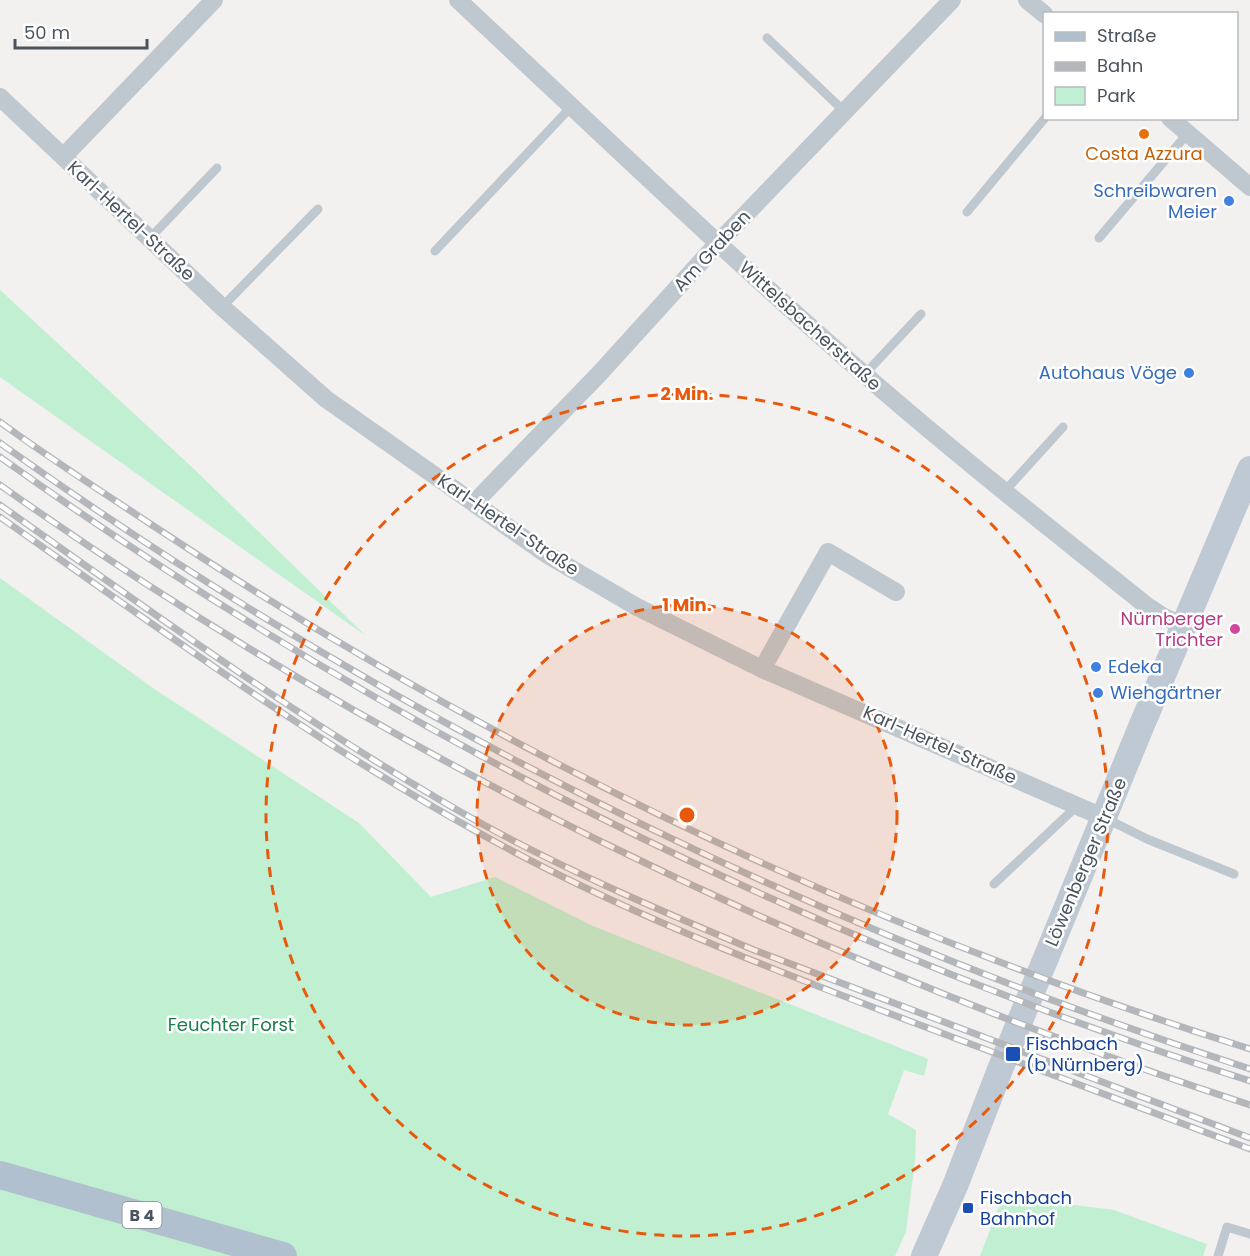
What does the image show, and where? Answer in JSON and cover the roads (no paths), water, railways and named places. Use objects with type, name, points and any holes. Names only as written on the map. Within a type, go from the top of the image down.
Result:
[{"type":"main road","name":"B 4","points":[[0,1175],[283,1256]]},
{"type":"main road","name":"B 4","points":[[0,1194],[218,1256]]},
{"type":"street","points":[[63,158],[214,0]]},
{"type":"street","name":"Wittelsbacherstraße","points":[[458,0],[718,243],[864,375],[1004,493],[1147,606],[1184,626]]},
{"type":"street","name":"Am Graben","points":[[474,503],[599,374],[718,243],[952,0]]},
{"type":"street","points":[[1027,0],[1043,13]]},
{"type":"street","name":"Karl-Hertel-Straße","points":[[0,97],[222,307],[326,399],[546,554],[637,607],[762,669],[1105,818]]},
{"type":"street","points":[[1172,120],[1250,187]]},
{"type":"street","name":"Löwenberger Straße","points":[[929,1244],[1184,626],[1243,505],[1250,469]]},
{"type":"street","points":[[762,669],[828,552],[896,592]]},
{"type":"lane","points":[[767,38],[845,111]]},
{"type":"lane","points":[[435,251],[572,106]]},
{"type":"lane","points":[[967,212],[1043,120]]},
{"type":"lane","points":[[1099,238],[1188,133]]},
{"type":"lane","points":[[149,239],[217,168]]},
{"type":"lane","points":[[222,307],[318,209]]},
{"type":"lane","points":[[864,375],[921,314]]},
{"type":"lane","points":[[1004,493],[1063,427]]},
{"type":"lane","name":"Löwenberger Straße","points":[[994,884],[1077,806]]},
{"type":"lane","points":[[1105,818],[1148,840],[1234,874]]},
{"type":"lane","points":[[1218,1256],[1227,1227],[1250,1234]]},
{"type":"railway","points":[[0,422],[152,525],[281,607],[412,685],[546,758],[682,826],[821,889],[962,947],[1105,1001],[1250,1049]]},
{"type":"railway","points":[[0,443],[145,542],[294,636],[446,723],[601,804],[759,879],[920,948],[1084,1012],[1250,1069]]},
{"type":"railway","points":[[0,457],[145,556],[294,649],[446,737],[601,818],[759,893],[920,962],[1084,1025],[1250,1081]]},
{"type":"railway","points":[[0,485],[145,583],[294,675],[446,762],[602,842],[760,916],[921,985],[1084,1048],[1250,1105]]},
{"type":"railway","points":[[0,505],[283,702],[399,776],[531,850],[642,902],[754,950],[1250,1138]]},
{"type":"railway","points":[[0,517],[185,647],[309,730],[437,809],[557,874],[668,925],[781,972],[1250,1149]]},
{"type":"place","name":"Costa Azzura","points":[[1144,134]]},
{"type":"place","name":"Schreibwaren Meier","points":[[1229,201]]},
{"type":"place","name":"Autohaus Vöge","points":[[1189,373]]},
{"type":"place","name":"Nürnberger Trichter","points":[[1235,629]]},
{"type":"place","name":"Edeka","points":[[1096,667]]},
{"type":"place","name":"Wiehgärtner","points":[[1098,693]]},
{"type":"place","name":"Fischbach (b Nürnberg)","points":[[1013,1054]]},
{"type":"place","name":"Fischbach Bahnhof","points":[[968,1208]]},
{"type":"park label","name":"Feuchter Forst","points":[[231,1025]]}]
